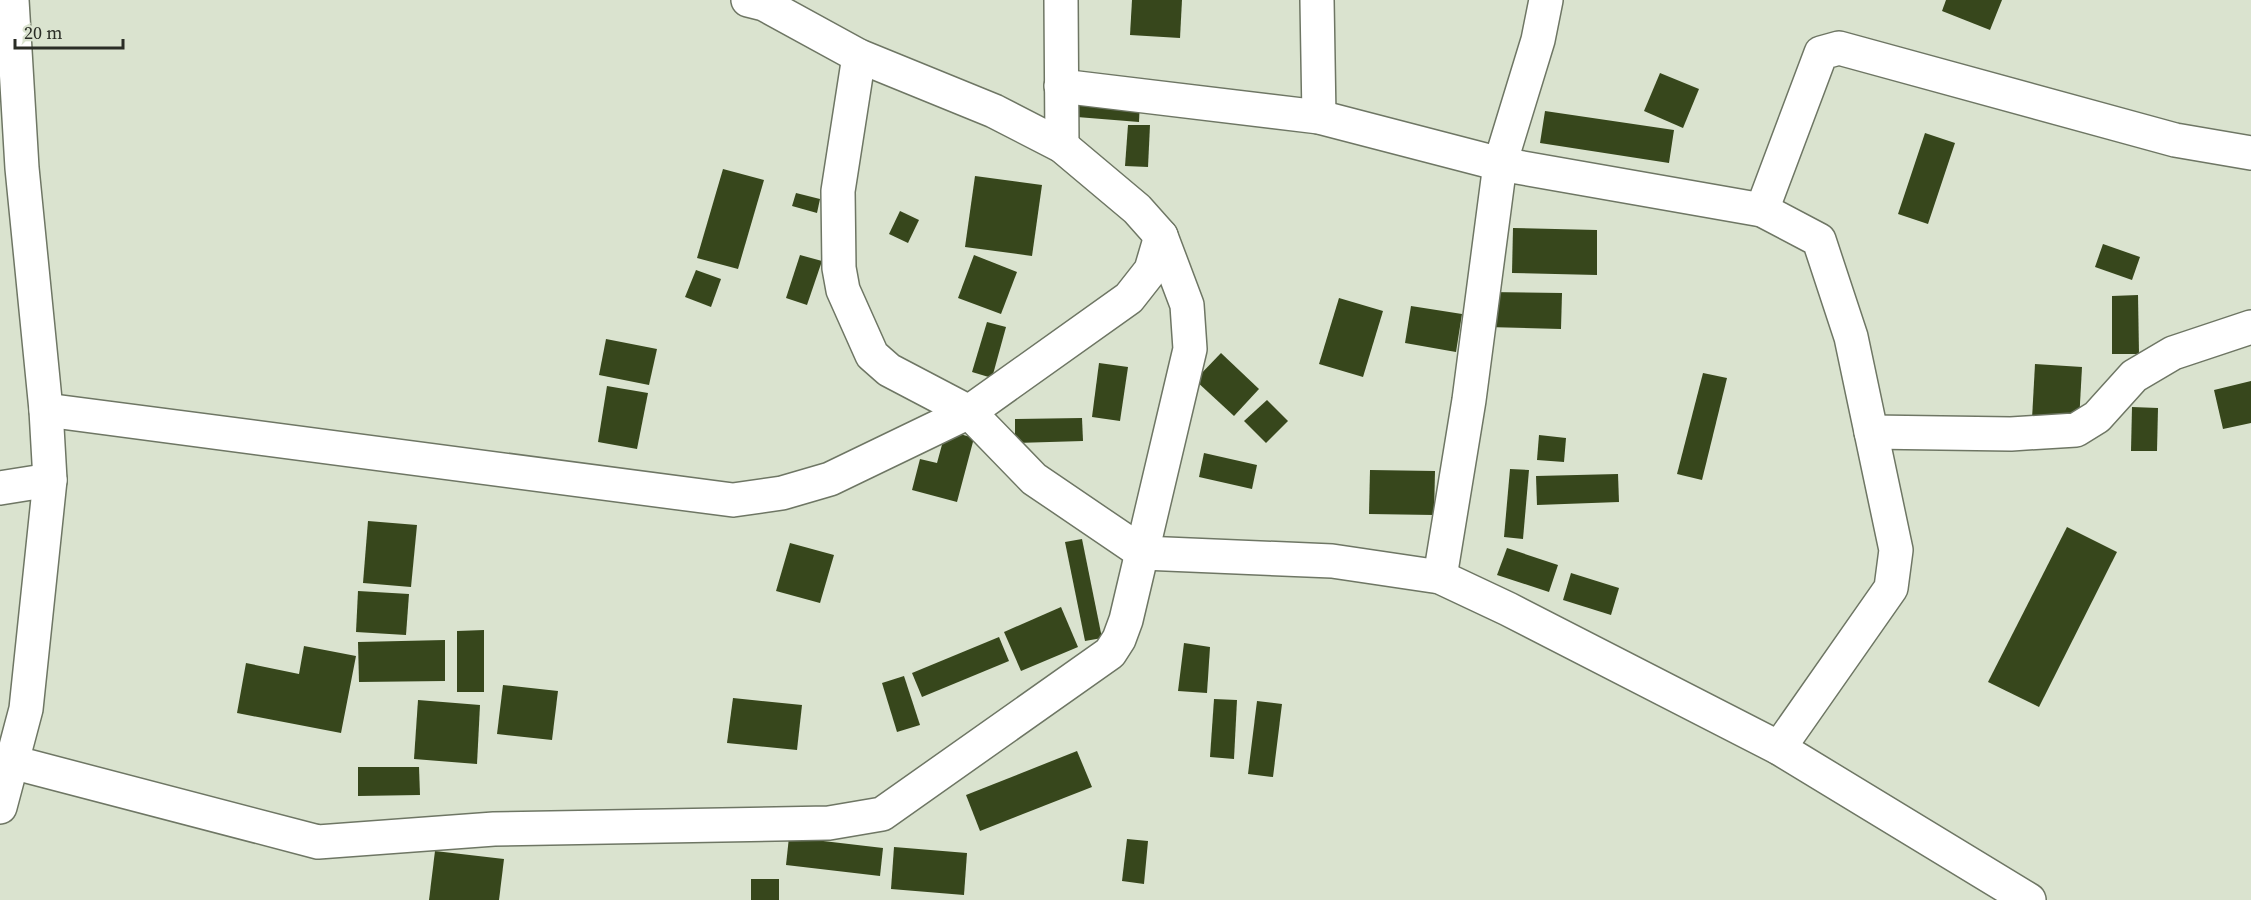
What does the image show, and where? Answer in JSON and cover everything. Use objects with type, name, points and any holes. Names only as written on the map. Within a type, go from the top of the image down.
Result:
[{"type":"street","points":[[0,807],[26,708],[50,480],[46,410],[22,168],[12,0]]},
{"type":"street","points":[[12,762],[318,842],[494,829],[829,823],[882,814],[1110,653],[1119,639],[1126,620],[1190,349],[1186,305],[1161,236],[1137,209],[1062,146],[994,111],[859,56],[764,4],[749,0]]},
{"type":"street","points":[[1061,0],[1062,146]]},
{"type":"street","points":[[1317,0],[1319,117]]},
{"type":"street","points":[[1440,577],[1469,400],[1500,164],[1538,40],[1546,0]]},
{"type":"street","points":[[1762,210],[1821,53],[1830,48],[1839,48],[2175,140],[2251,153]]},
{"type":"street","points":[[859,56],[838,191],[839,268],[843,290],[872,356],[889,370],[969,412],[1034,479],[1143,553],[1332,561],[1440,577],[1508,609],[1779,748],[2029,900]]},
{"type":"street","points":[[1061,86],[1319,117],[1500,164],[1762,210],[1819,240],[1851,337],[1896,550],[1891,588],[1779,748]]},
{"type":"street","points":[[46,410],[734,500],[782,493],[830,479],[969,412],[1129,298],[1151,270],[1161,236]]},
{"type":"street","points":[[1871,432],[2011,434],[2076,430],[2097,417],[2134,376],[2174,353],[2251,327]]},
{"type":"street","points":[[0,488],[50,480]]},
{"type":"building","points":[[1132,0],[1182,0],[1180,38],[1130,35]]},
{"type":"building","points":[[1946,0],[2002,0],[1990,30],[1942,11]]},
{"type":"building","points":[[1660,73],[1699,89],[1683,128],[1644,111]]},
{"type":"building","points":[[1079,95],[1140,100],[1139,122],[1077,117]]},
{"type":"building","points":[[1545,111],[1674,130],[1669,163],[1540,143]]},
{"type":"building","points":[[1128,125],[1150,125],[1148,167],[1125,166]]},
{"type":"building","points":[[1925,133],[1955,143],[1928,224],[1898,214]]},
{"type":"building","points":[[723,169],[764,180],[738,269],[697,258]]},
{"type":"building","points":[[975,176],[1042,185],[1032,256],[965,247]]},
{"type":"building","points":[[796,193],[820,199],[817,213],[792,206]]},
{"type":"building","points":[[900,211],[919,220],[908,243],[889,234]]},
{"type":"building","points":[[1513,228],[1597,230],[1597,275],[1512,273]]},
{"type":"building","points":[[2103,244],[2140,257],[2132,280],[2095,267]]},
{"type":"building","points":[[800,255],[822,261],[807,305],[786,298]]},
{"type":"building","points":[[974,255],[1017,272],[1001,314],[958,298]]},
{"type":"building","points":[[696,270],[721,279],[711,307],[685,297]]},
{"type":"building","points":[[1488,292],[1562,293],[1561,329],[1487,327]]},
{"type":"building","points":[[2138,295],[2139,354],[2112,354],[2112,296]]},
{"type":"building","points":[[1339,298],[1383,311],[1363,377],[1319,364]]},
{"type":"building","points":[[1411,306],[1462,314],[1456,352],[1405,343]]},
{"type":"building","points":[[987,322],[1006,327],[992,378],[972,372]]},
{"type":"building","points":[[606,339],[657,349],[649,385],[599,375]]},
{"type":"building","points":[[1221,353],[1259,389],[1234,416],[1195,380]]},
{"type":"building","points":[[1099,363],[1128,367],[1120,421],[1092,417]]},
{"type":"building","points":[[2035,364],[2082,367],[2079,422],[2032,419]]},
{"type":"building","points":[[1703,373],[1727,378],[1702,480],[1677,474]]},
{"type":"building","points":[[2251,381],[2251,423],[2223,429],[2214,390]]},
{"type":"building","points":[[607,386],[648,393],[637,449],[598,442]]},
{"type":"building","points":[[1267,400],[1288,421],[1266,443],[1244,421]]},
{"type":"building","points":[[2132,407],[2158,408],[2157,451],[2131,451]]},
{"type":"building","points":[[1082,418],[1083,441],[1015,443],[1015,419]]},
{"type":"building","points":[[946,430],[974,438],[957,502],[912,490],[920,459],[937,463]]},
{"type":"building","points":[[1539,435],[1566,438],[1564,462],[1537,460]]},
{"type":"building","points":[[1204,453],[1257,465],[1252,489],[1199,477]]},
{"type":"building","points":[[1510,469],[1529,470],[1523,539],[1504,537]]},
{"type":"building","points":[[1370,470],[1435,471],[1434,515],[1369,514]]},
{"type":"building","points":[[1618,474],[1619,502],[1537,505],[1536,476]]},
{"type":"building","points":[[368,521],[417,525],[411,587],[363,583]]},
{"type":"building","points":[[2067,527],[2117,552],[2039,707],[1988,682]]},
{"type":"building","points":[[1082,539],[1102,638],[1085,641],[1065,542]]},
{"type":"building","points":[[790,543],[834,555],[820,603],[776,591]]},
{"type":"building","points":[[1507,548],[1558,565],[1549,592],[1497,575]]},
{"type":"building","points":[[1571,573],[1619,588],[1611,615],[1563,600]]},
{"type":"building","points":[[358,591],[409,594],[406,635],[356,632]]},
{"type":"building","points":[[1061,607],[1078,647],[1021,671],[1004,632]]},
{"type":"building","points":[[484,630],[484,692],[457,692],[457,631]]},
{"type":"building","points":[[999,637],[1009,661],[922,697],[912,673]]},
{"type":"building","points":[[445,640],[445,681],[359,682],[358,642]]},
{"type":"building","points":[[1184,643],[1210,647],[1207,693],[1178,691]]},
{"type":"building","points":[[304,646],[356,656],[341,733],[237,713],[246,663],[299,674]]},
{"type":"building","points":[[904,676],[920,725],[897,732],[882,683]]},
{"type":"building","points":[[503,685],[558,691],[552,740],[497,734]]},
{"type":"building","points":[[733,698],[802,705],[797,750],[727,743]]},
{"type":"building","points":[[1214,699],[1237,700],[1234,759],[1210,757]]},
{"type":"building","points":[[418,700],[480,705],[477,764],[414,759]]},
{"type":"building","points":[[1257,701],[1282,704],[1273,777],[1248,774]]},
{"type":"building","points":[[1077,751],[1092,787],[980,831],[966,795]]},
{"type":"building","points":[[358,767],[419,767],[420,795],[358,796]]},
{"type":"building","points":[[789,837],[883,848],[880,876],[786,865]]},
{"type":"building","points":[[1127,839],[1148,841],[1144,884],[1122,881]]},
{"type":"building","points":[[894,847],[967,853],[964,895],[891,889]]},
{"type":"building","points":[[435,851],[504,859],[499,900],[429,900]]},
{"type":"building","points":[[751,879],[779,879],[779,900],[751,900]]}]
